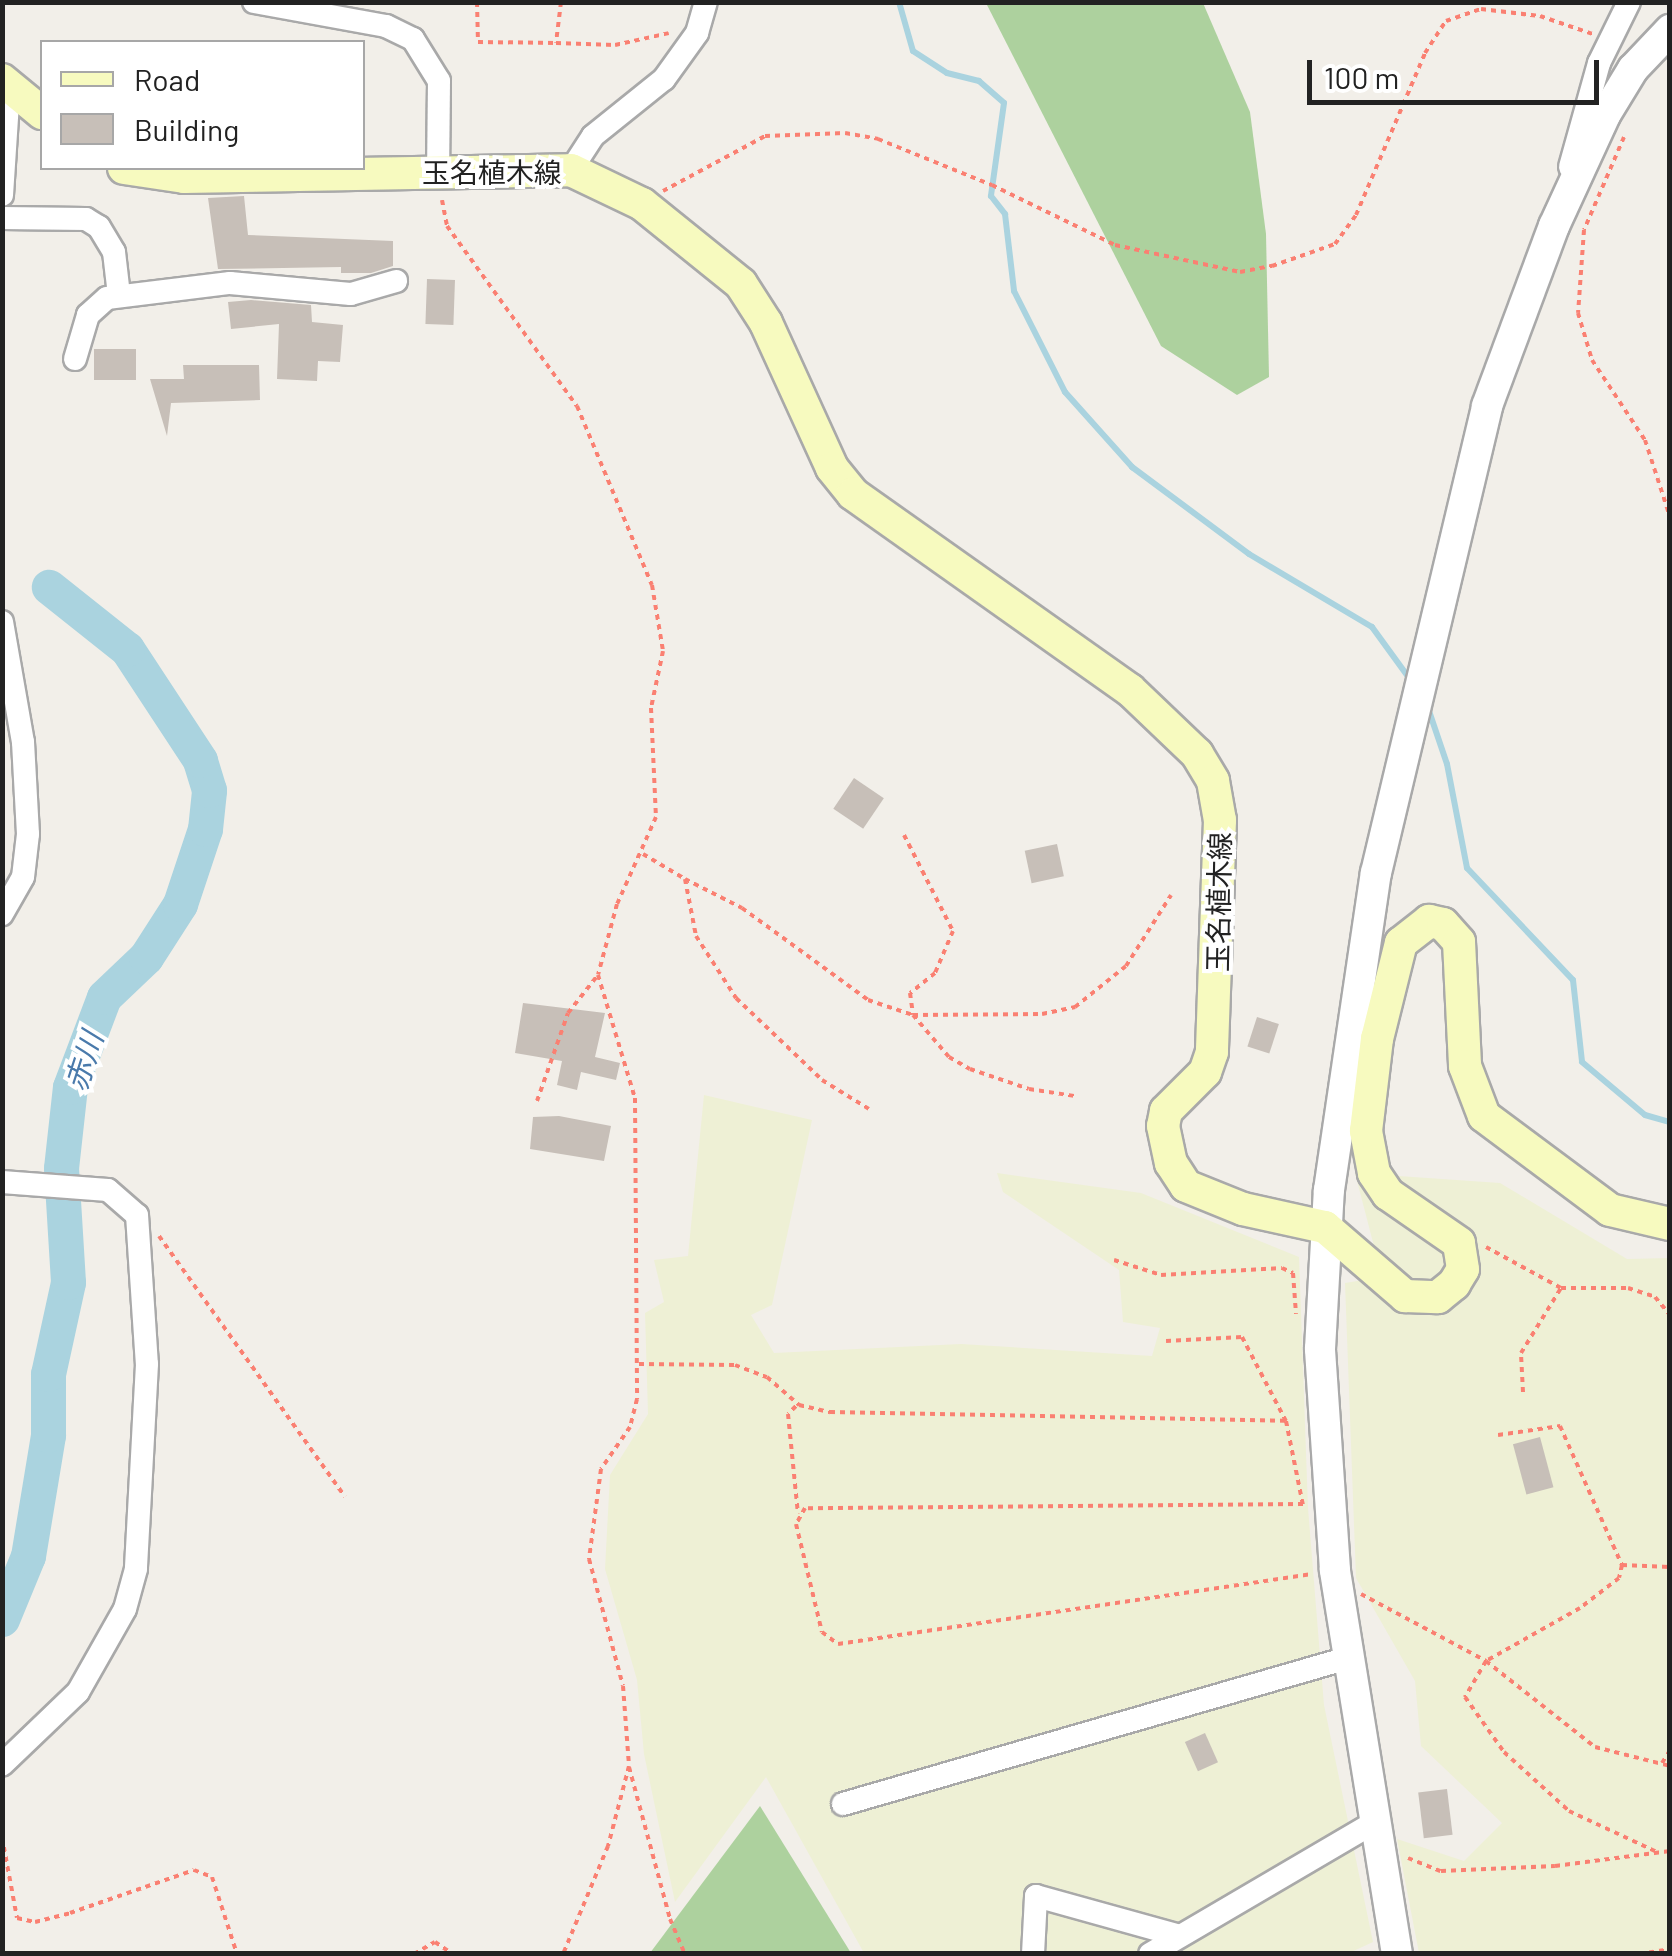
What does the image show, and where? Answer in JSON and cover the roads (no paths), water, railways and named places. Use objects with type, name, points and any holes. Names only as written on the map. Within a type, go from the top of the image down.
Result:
[{"type":"main road","points":[[6,83],[40,111]]},
{"type":"main road","name":"玉名植木線","points":[[137,170],[184,177],[571,170],[642,204],[741,284],[766,324],[832,468],[852,494],[1130,690],[1197,754],[1213,781],[1220,820],[1216,983],[1205,1072],[1166,1111],[1170,1163],[1199,1194],[1325,1226],[1415,1299],[1438,1296],[1454,1284],[1462,1252],[1454,1236],[1388,1194],[1374,1173],[1366,1132],[1378,1039],[1401,942],[1429,921],[1443,924],[1460,942],[1464,1066],[1484,1116],[1610,1210],[1670,1224]]},
{"type":"street","points":[[254,2],[373,24],[413,39],[439,81],[438,170]]},
{"type":"street","points":[[571,170],[593,136],[664,79],[697,32],[706,2]]},
{"type":"street","points":[[1554,226],[1599,62],[1629,2]]},
{"type":"street","points":[[1398,1954],[1374,1835],[1348,1658],[1325,1572],[1321,1369],[1325,1226],[1376,872],[1487,406],[1554,226],[1605,115],[1634,69],[1670,30]]},
{"type":"street","points":[[2,195],[6,83]]},
{"type":"street","points":[[2,218],[86,219],[99,227],[114,252],[119,296]]},
{"type":"street","points":[[75,359],[88,315],[119,296],[230,283],[351,294],[396,282]]},
{"type":"street","points":[[2,622],[23,742],[28,834],[23,877],[2,914]]},
{"type":"street","points":[[2,1182],[108,1190],[137,1215],[147,1364],[133,1587],[85,1683],[2,1765]]},
{"type":"street","points":[[843,1804],[1348,1658]]},
{"type":"street","points":[[1150,1954],[1374,1835]]},
{"type":"street","points":[[1033,1954],[1036,1896],[1180,1936]]},
{"type":"waterway","points":[[899,2],[913,51],[947,73],[979,81],[1004,103],[991,196],[1005,214],[1014,291],[1065,392],[1132,467],[1249,554],[1372,627],[1412,682]]},
{"type":"waterway","name":"赤川","points":[[2,1619],[28,1556],[48,1435],[48,1374],[68,1282],[61,1168],[70,1087],[104,997],[146,957],[180,904],[205,829],[209,790],[200,760],[127,649],[49,587]]},
{"type":"waterway","points":[[1427,705],[1447,764],[1467,868],[1573,980],[1582,1062],[1645,1115],[1670,1122]]}]
